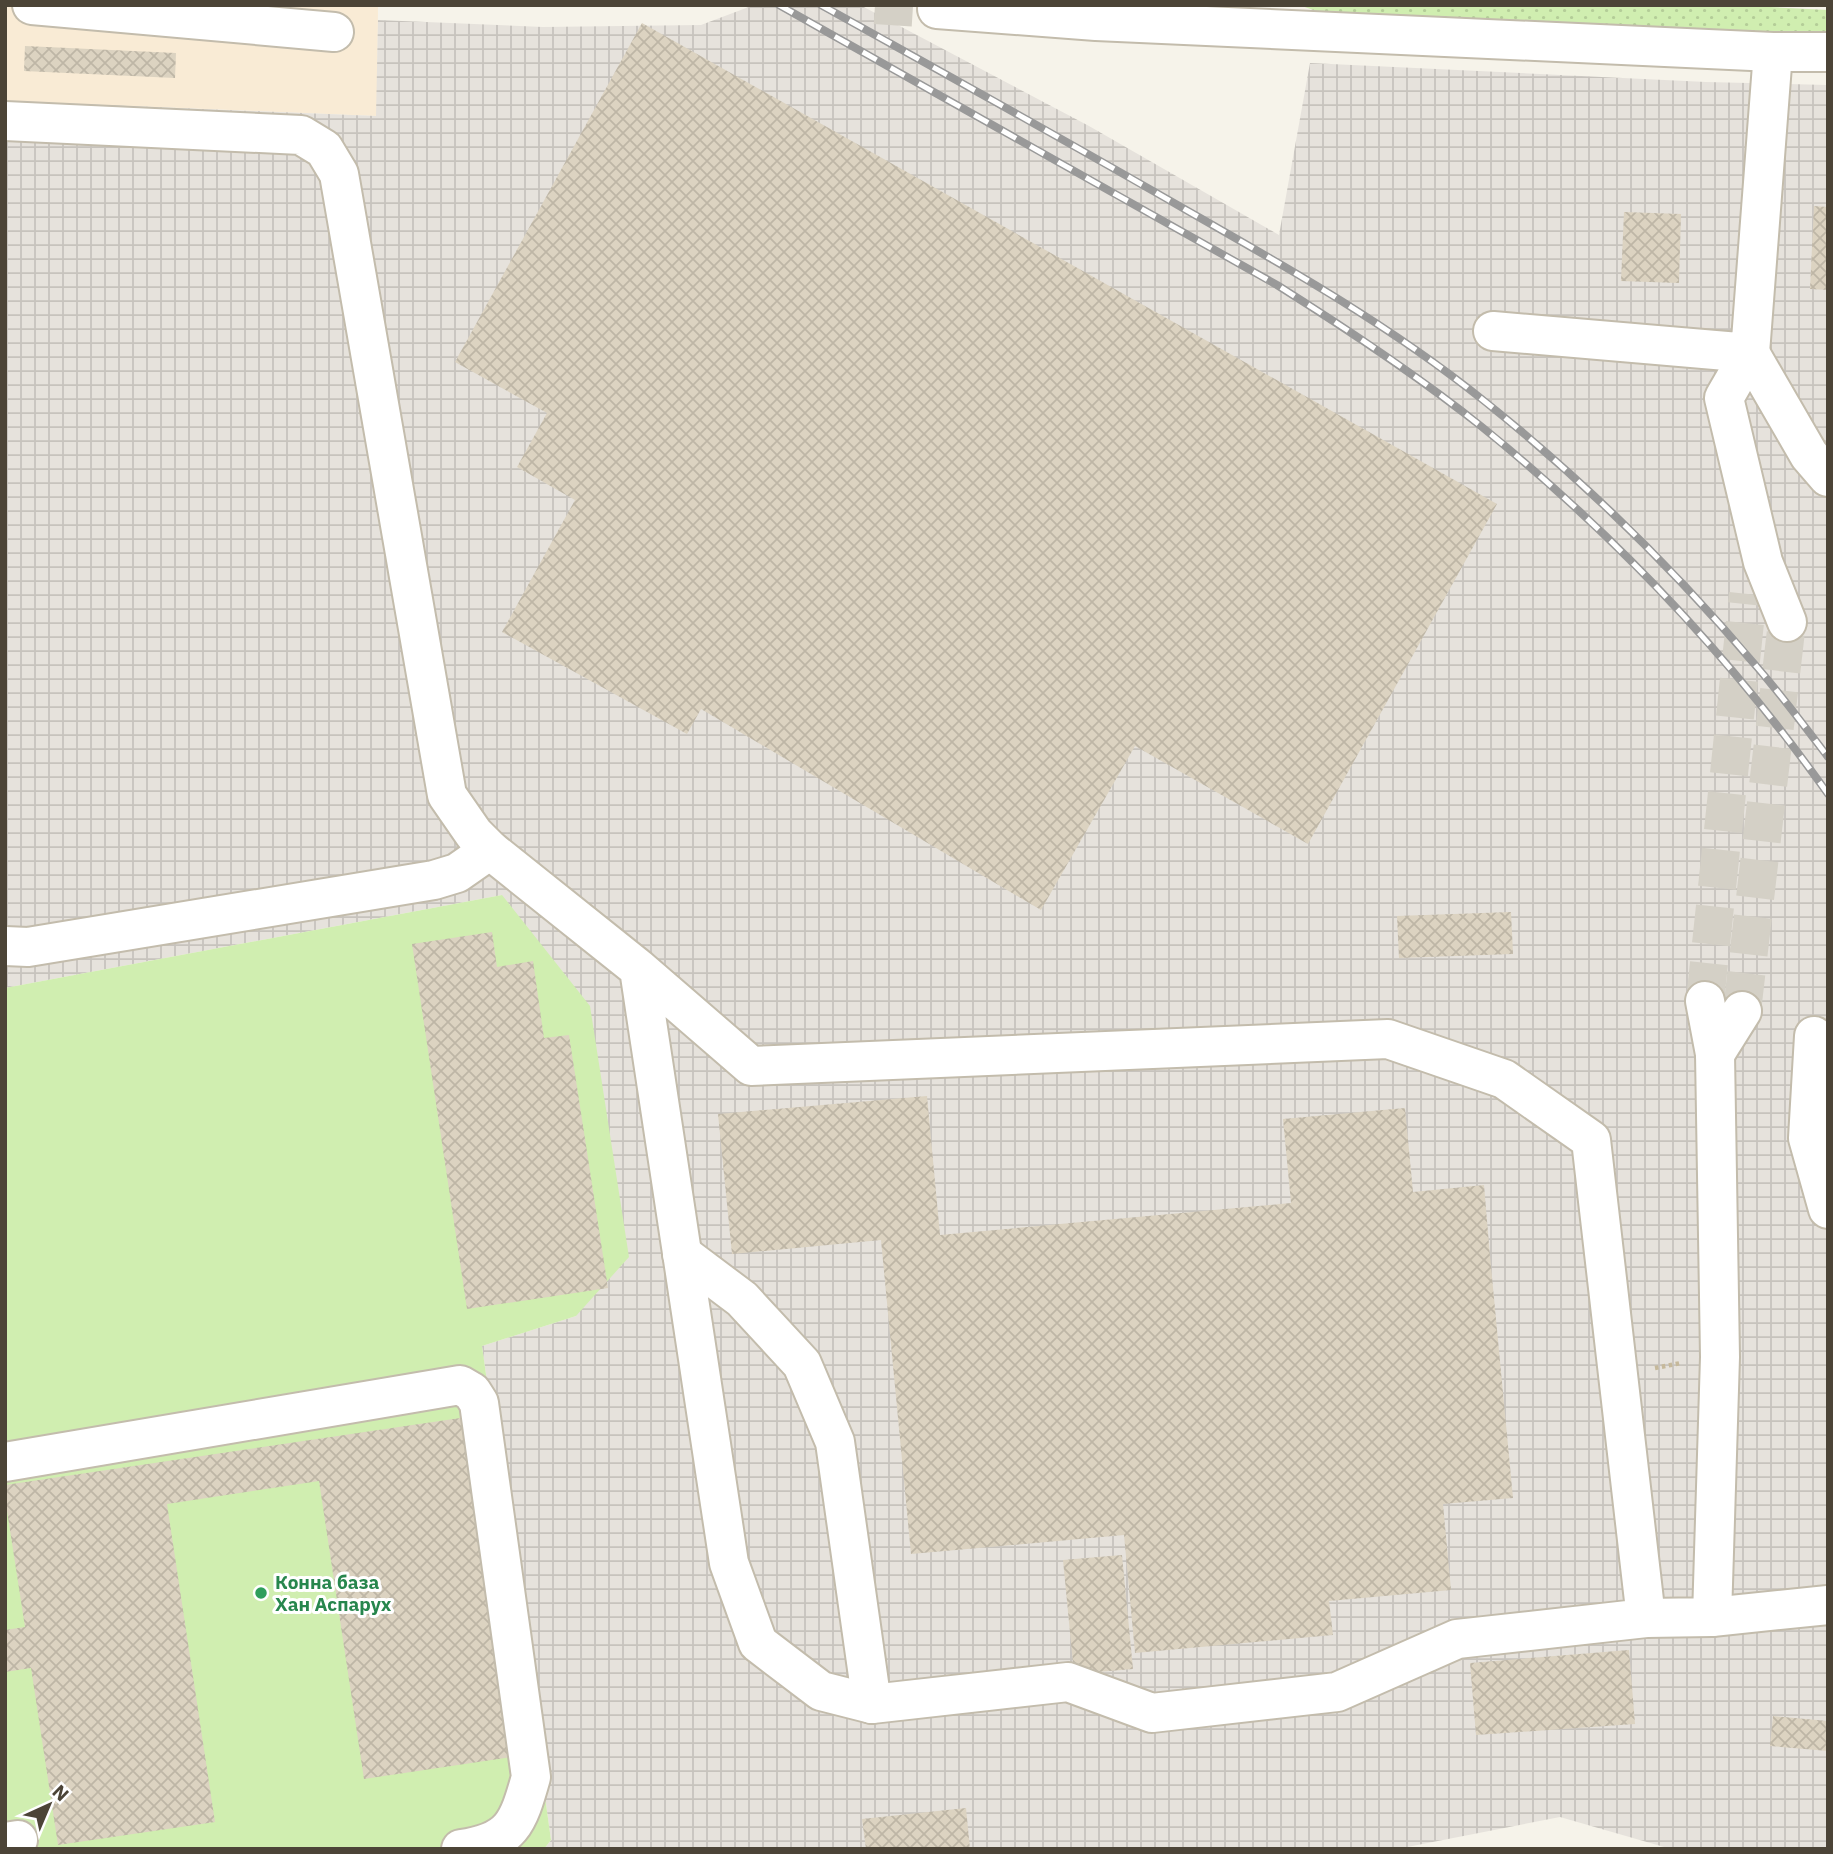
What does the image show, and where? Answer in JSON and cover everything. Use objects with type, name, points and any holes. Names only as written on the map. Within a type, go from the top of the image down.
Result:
[{"type":"lane","points":[[32,5],[334,32]]},
{"type":"lane","points":[[937,9],[1096,21],[1773,52],[1828,52]]},
{"type":"lane","points":[[1773,52],[1750,353],[1724,398],[1756,578],[1787,622]]},
{"type":"lane","points":[[5,121],[301,135],[324,149],[339,174],[447,796],[474,834],[490,850],[639,970],[751,1066],[1388,1039],[1504,1079],[1591,1140],[1646,1618]]},
{"type":"lane","points":[[1493,331],[1750,353]]},
{"type":"lane","points":[[1750,353],[1809,454],[1828,477]]},
{"type":"lane","points":[[5,946],[28,947],[434,880],[457,873],[490,850]]},
{"type":"lane","points":[[639,970],[729,1563],[758,1643],[821,1691],[872,1704],[1068,1682],[1152,1713],[1337,1692],[1457,1639],[1646,1618],[1712,1618],[1828,1605]]},
{"type":"lane","points":[[1705,1001],[1715,1054],[1720,1357],[1712,1618]]},
{"type":"lane","points":[[1715,1054],[1742,1011]]},
{"type":"lane","points":[[1814,1036],[1808,1138],[1828,1209]]},
{"type":"lane","points":[[682,1254],[742,1299],[802,1364],[835,1442],[872,1704]]},
{"type":"lane","points":[[5,1462],[460,1385],[472,1392],[479,1403],[531,1777],[521,1813],[506,1835],[479,1846],[461,1849]]},
{"type":"path","points":[[1618,1374],[1720,1357]]},
{"type":"shaded area","points":[[5,5],[378,5],[377,116],[5,101]]},
{"type":"shaded area","points":[[754,5],[860,5],[1089,126],[1279,235],[1310,63],[1706,82],[1828,85],[1828,1849],[1671,1849],[1560,1817],[1397,1849],[544,1849],[551,1840],[482,1346],[576,1316],[502,895],[5,988],[5,101],[376,116],[378,20],[543,27],[701,25]]},
{"type":"green space","points":[[1299,5],[1731,5],[1828,10],[1828,31],[1547,35],[1377,32]]},
{"type":"green space","name":"Конна база Хан Аспарух","points":[[502,895],[590,1006],[629,1257],[576,1316],[482,1346],[551,1840],[544,1849],[5,1849],[5,988]]},
{"type":"building","points":[[642,23],[1497,504],[1308,844],[1135,746],[1041,910],[701,709],[687,734],[502,632],[575,500],[517,467],[547,413],[455,362]]},
{"type":"building","points":[[25,46],[176,53],[175,78],[24,71]]},
{"type":"building","points":[[1814,206],[1828,207],[1828,290],[1810,289]]},
{"type":"building","points":[[1624,212],[1681,214],[1679,283],[1621,281]]},
{"type":"building","points":[[1511,912],[1513,954],[1399,958],[1397,916]]},
{"type":"building","points":[[492,932],[497,967],[533,961],[544,1038],[569,1035],[608,1288],[467,1309],[412,944]]},
{"type":"building","points":[[927,1096],[940,1235],[1291,1203],[1283,1119],[1405,1108],[1413,1192],[1484,1185],[1513,1498],[1443,1504],[1451,1590],[1329,1601],[1333,1635],[1135,1653],[1124,1535],[911,1554],[881,1240],[732,1254],[718,1114]]},
{"type":"building","points":[[467,1417],[519,1756],[364,1779],[319,1481],[167,1504],[215,1822],[58,1845],[31,1668],[5,1672],[5,1630],[25,1627],[5,1485]]},
{"type":"building","points":[[1122,1555],[1133,1669],[1074,1674],[1063,1560]]},
{"type":"building","points":[[1629,1650],[1635,1724],[1476,1735],[1470,1663]]},
{"type":"building","points":[[1773,1716],[1828,1721],[1828,1751],[1770,1746]]},
{"type":"building","points":[[966,1808],[970,1849],[866,1849],[862,1819]]},
{"type":"tunnel","points":[[875,5],[937,9]]},
{"type":"tunnel","points":[[1705,1001],[1748,594]]},
{"type":"tunnel","points":[[1742,1011],[1787,622]]},
{"type":"railway","points":[[779,5],[1277,285],[1432,389],[1482,427],[1578,510],[1668,599],[1751,694],[1828,794]]},
{"type":"railway","points":[[821,5],[1264,255],[1377,323],[1448,373],[1556,461],[1694,595],[1757,667],[1828,757]]},
{"type":"place","name":"Конна база Хан Аспарух","points":[[261,1593]]}]
